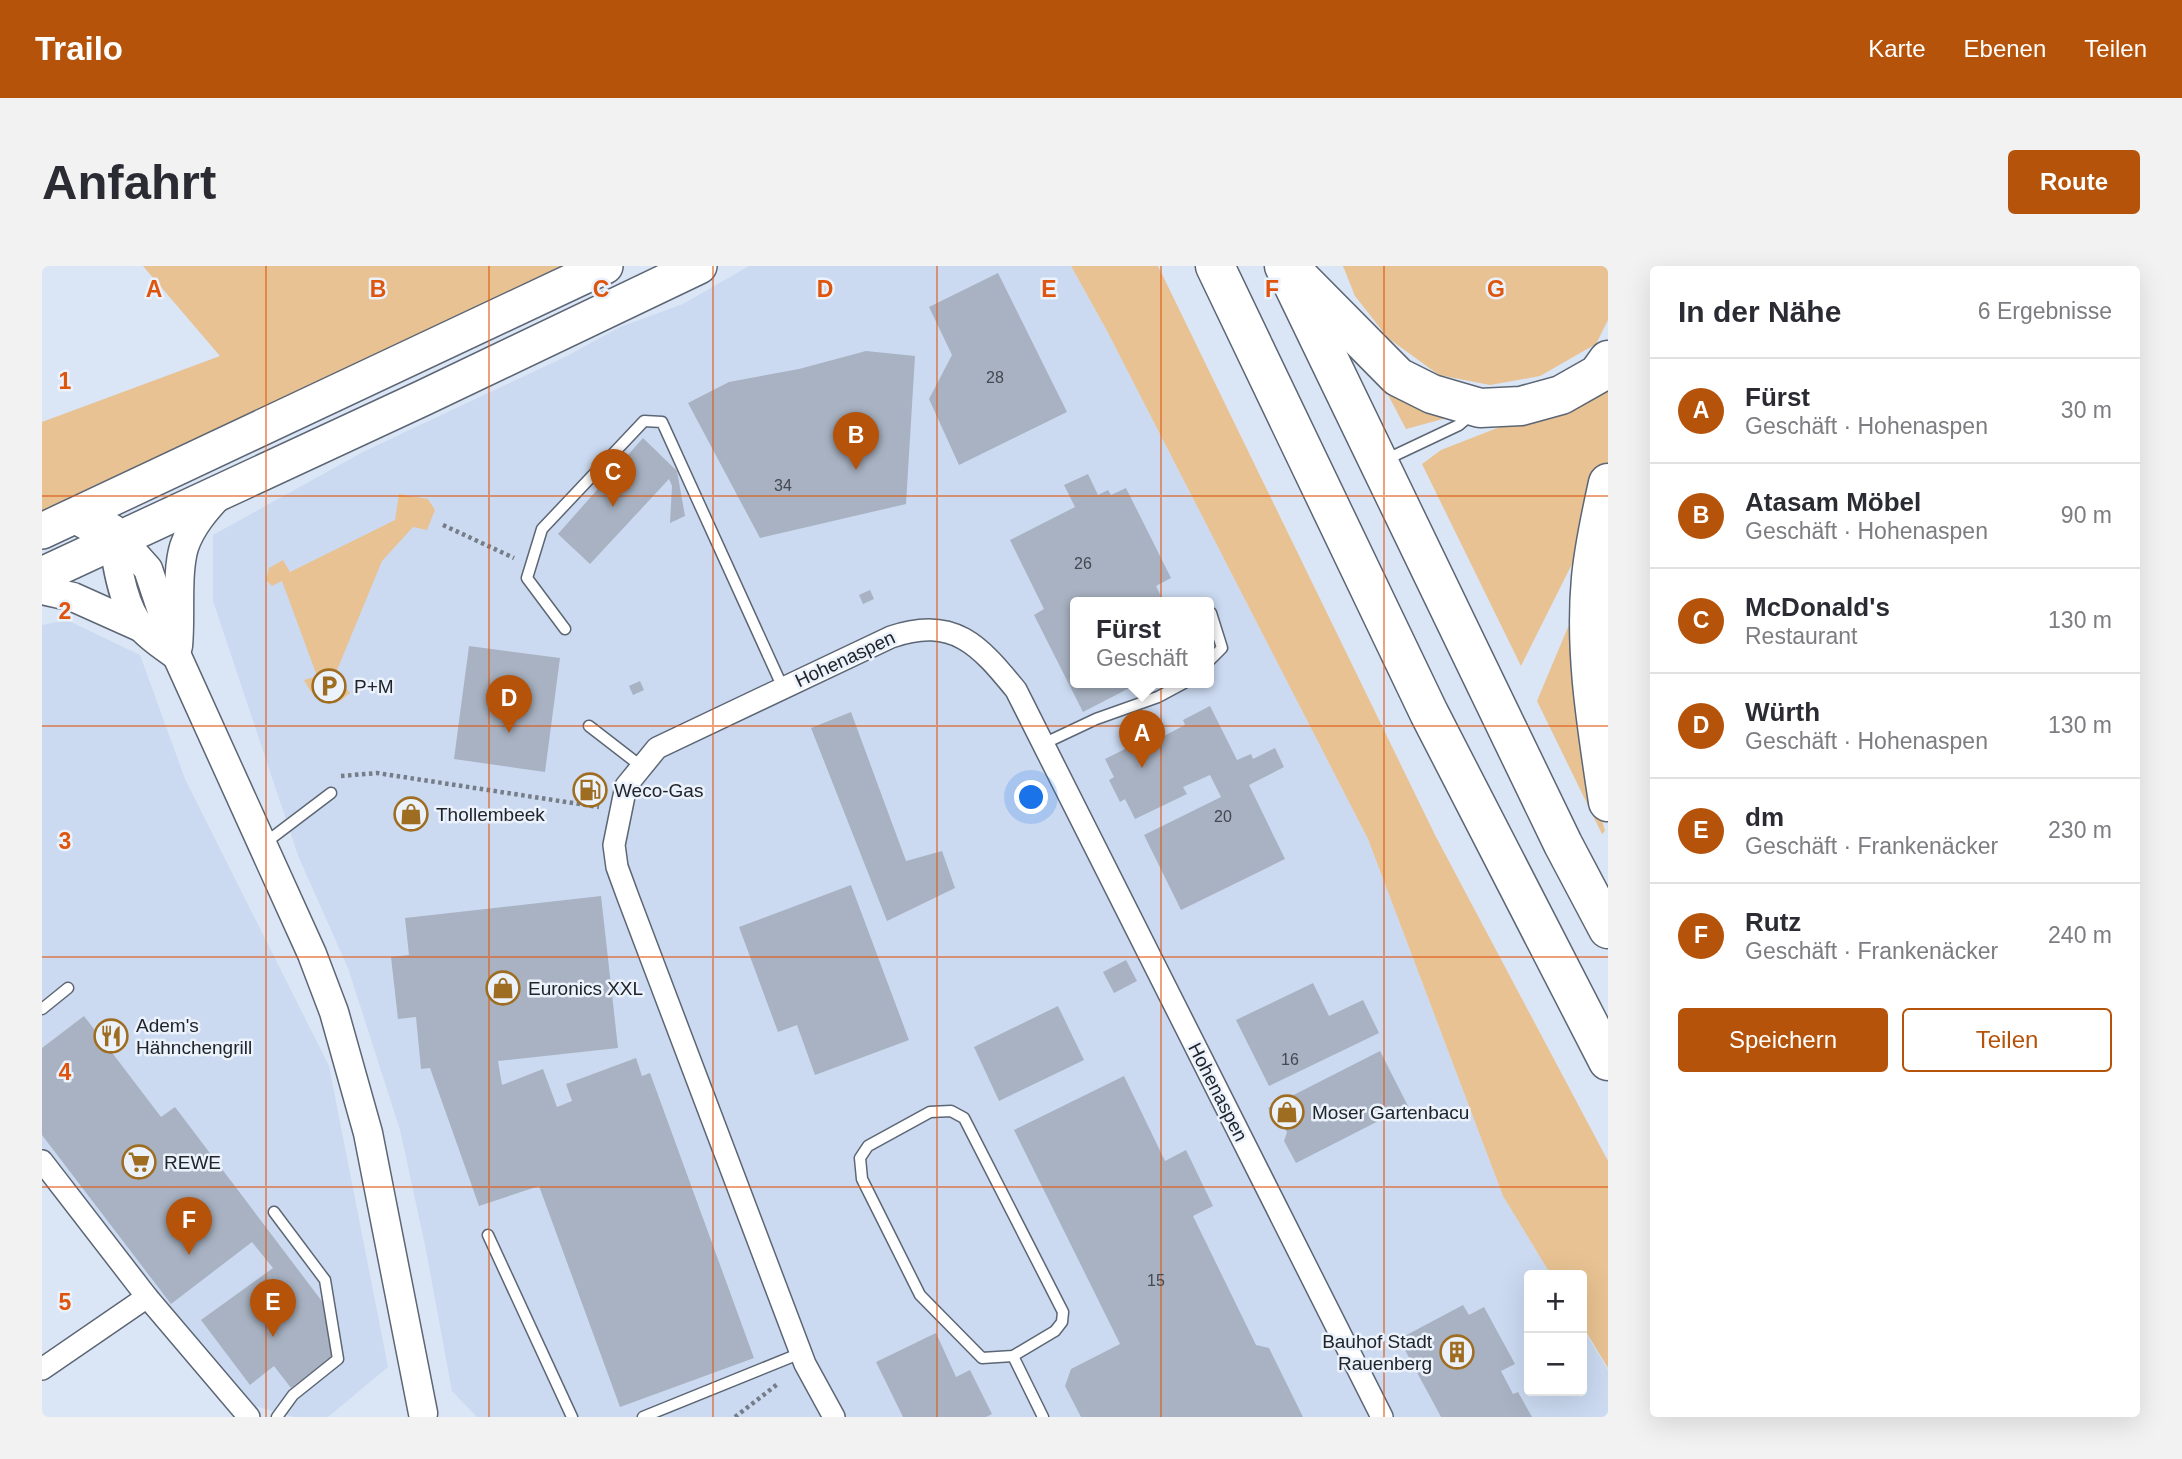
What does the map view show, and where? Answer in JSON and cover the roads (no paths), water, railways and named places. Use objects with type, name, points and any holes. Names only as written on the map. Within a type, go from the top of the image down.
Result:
[{"type":"highway","points":[[1215,266],[1429,713],[1608,1061]]},
{"type":"highway","points":[[1286,266],[1398,377],[1432,394],[1480,408],[1521,406],[1561,395],[1598,374],[1608,360]]},
{"type":"highway","points":[[1286,266],[1378,464],[1563,844],[1608,929]]},
{"type":"highway","points":[[1608,483],[1591,579],[1590,657],[1596,727],[1608,802]]},
{"type":"main road","points":[[56,524],[605,266]]},
{"type":"main road","points":[[42,575],[699,266]]},
{"type":"street","points":[[177,656],[184,547],[199,517],[224,489]]},
{"type":"street","points":[[110,499],[118,572],[127,601],[140,627]]},
{"type":"street","points":[[56,524],[114,541],[132,551],[148,569],[177,656],[312,954],[338,1025],[368,1133],[424,1416]]},
{"type":"street","points":[[42,590],[73,597],[140,627],[177,656]]},
{"type":"street","name":"Hohenaspen","points":[[834,1417],[803,1358],[707,1111],[617,867],[614,845],[626,786],[657,748],[891,637],[917,630],[936,630],[962,636],[986,654],[1016,690],[1382,1417]]},
{"type":"street","points":[[42,1161],[147,1297],[249,1417]]},
{"type":"street","points":[[42,1368],[147,1297]]},
{"type":"lane","points":[[1378,464],[1459,425],[1480,408]]},
{"type":"lane","points":[[565,628],[527,578],[542,529],[644,421],[662,422],[783,688]]},
{"type":"lane","points":[[1214,620],[1222,648],[1214,657]]},
{"type":"lane","points":[[1043,744],[1096,719],[1158,697],[1175,688]]},
{"type":"lane","points":[[589,726],[642,767]]},
{"type":"lane","points":[[263,845],[331,793]]},
{"type":"lane","points":[[42,1009],[68,988]]},
{"type":"lane","points":[[951,1111],[964,1118],[1063,1312],[1062,1322],[1055,1331],[1013,1356],[982,1358],[920,1295],[862,1179],[860,1158],[867,1146],[930,1112],[951,1111]]},
{"type":"lane","points":[[274,1212],[325,1280],[338,1359],[293,1395],[277,1417]]},
{"type":"lane","points":[[488,1235],[572,1417]]},
{"type":"lane","points":[[1013,1356],[1043,1417]]},
{"type":"lane","points":[[643,1417],[803,1358]]},
{"type":"place","name":"Atasam Möbel","points":[[856,470]]},
{"type":"place","name":"McDonald's","points":[[613,507]]},
{"type":"place","name":"P+M","points":[[329,686]]},
{"type":"place","name":"Würth","points":[[509,733]]},
{"type":"place","name":"Fürst","points":[[1142,768]]},
{"type":"place","name":"Weco-Gas","points":[[590,790]]},
{"type":"place","name":"Thollembeek","points":[[411,814]]},
{"type":"place","name":"Euronics XXL","points":[[503,988]]},
{"type":"place","name":"Adem's Hähnchengrill","points":[[111,1036]]},
{"type":"place","name":"Moser Gartenbacu","points":[[1287,1112]]},
{"type":"place","name":"REWE","points":[[139,1162]]},
{"type":"place","name":"Rutz","points":[[189,1255]]},
{"type":"place","name":"dm","points":[[273,1337]]},
{"type":"place","name":"Bauhof Stadt Rauenberg","points":[[1457,1352]]}]
